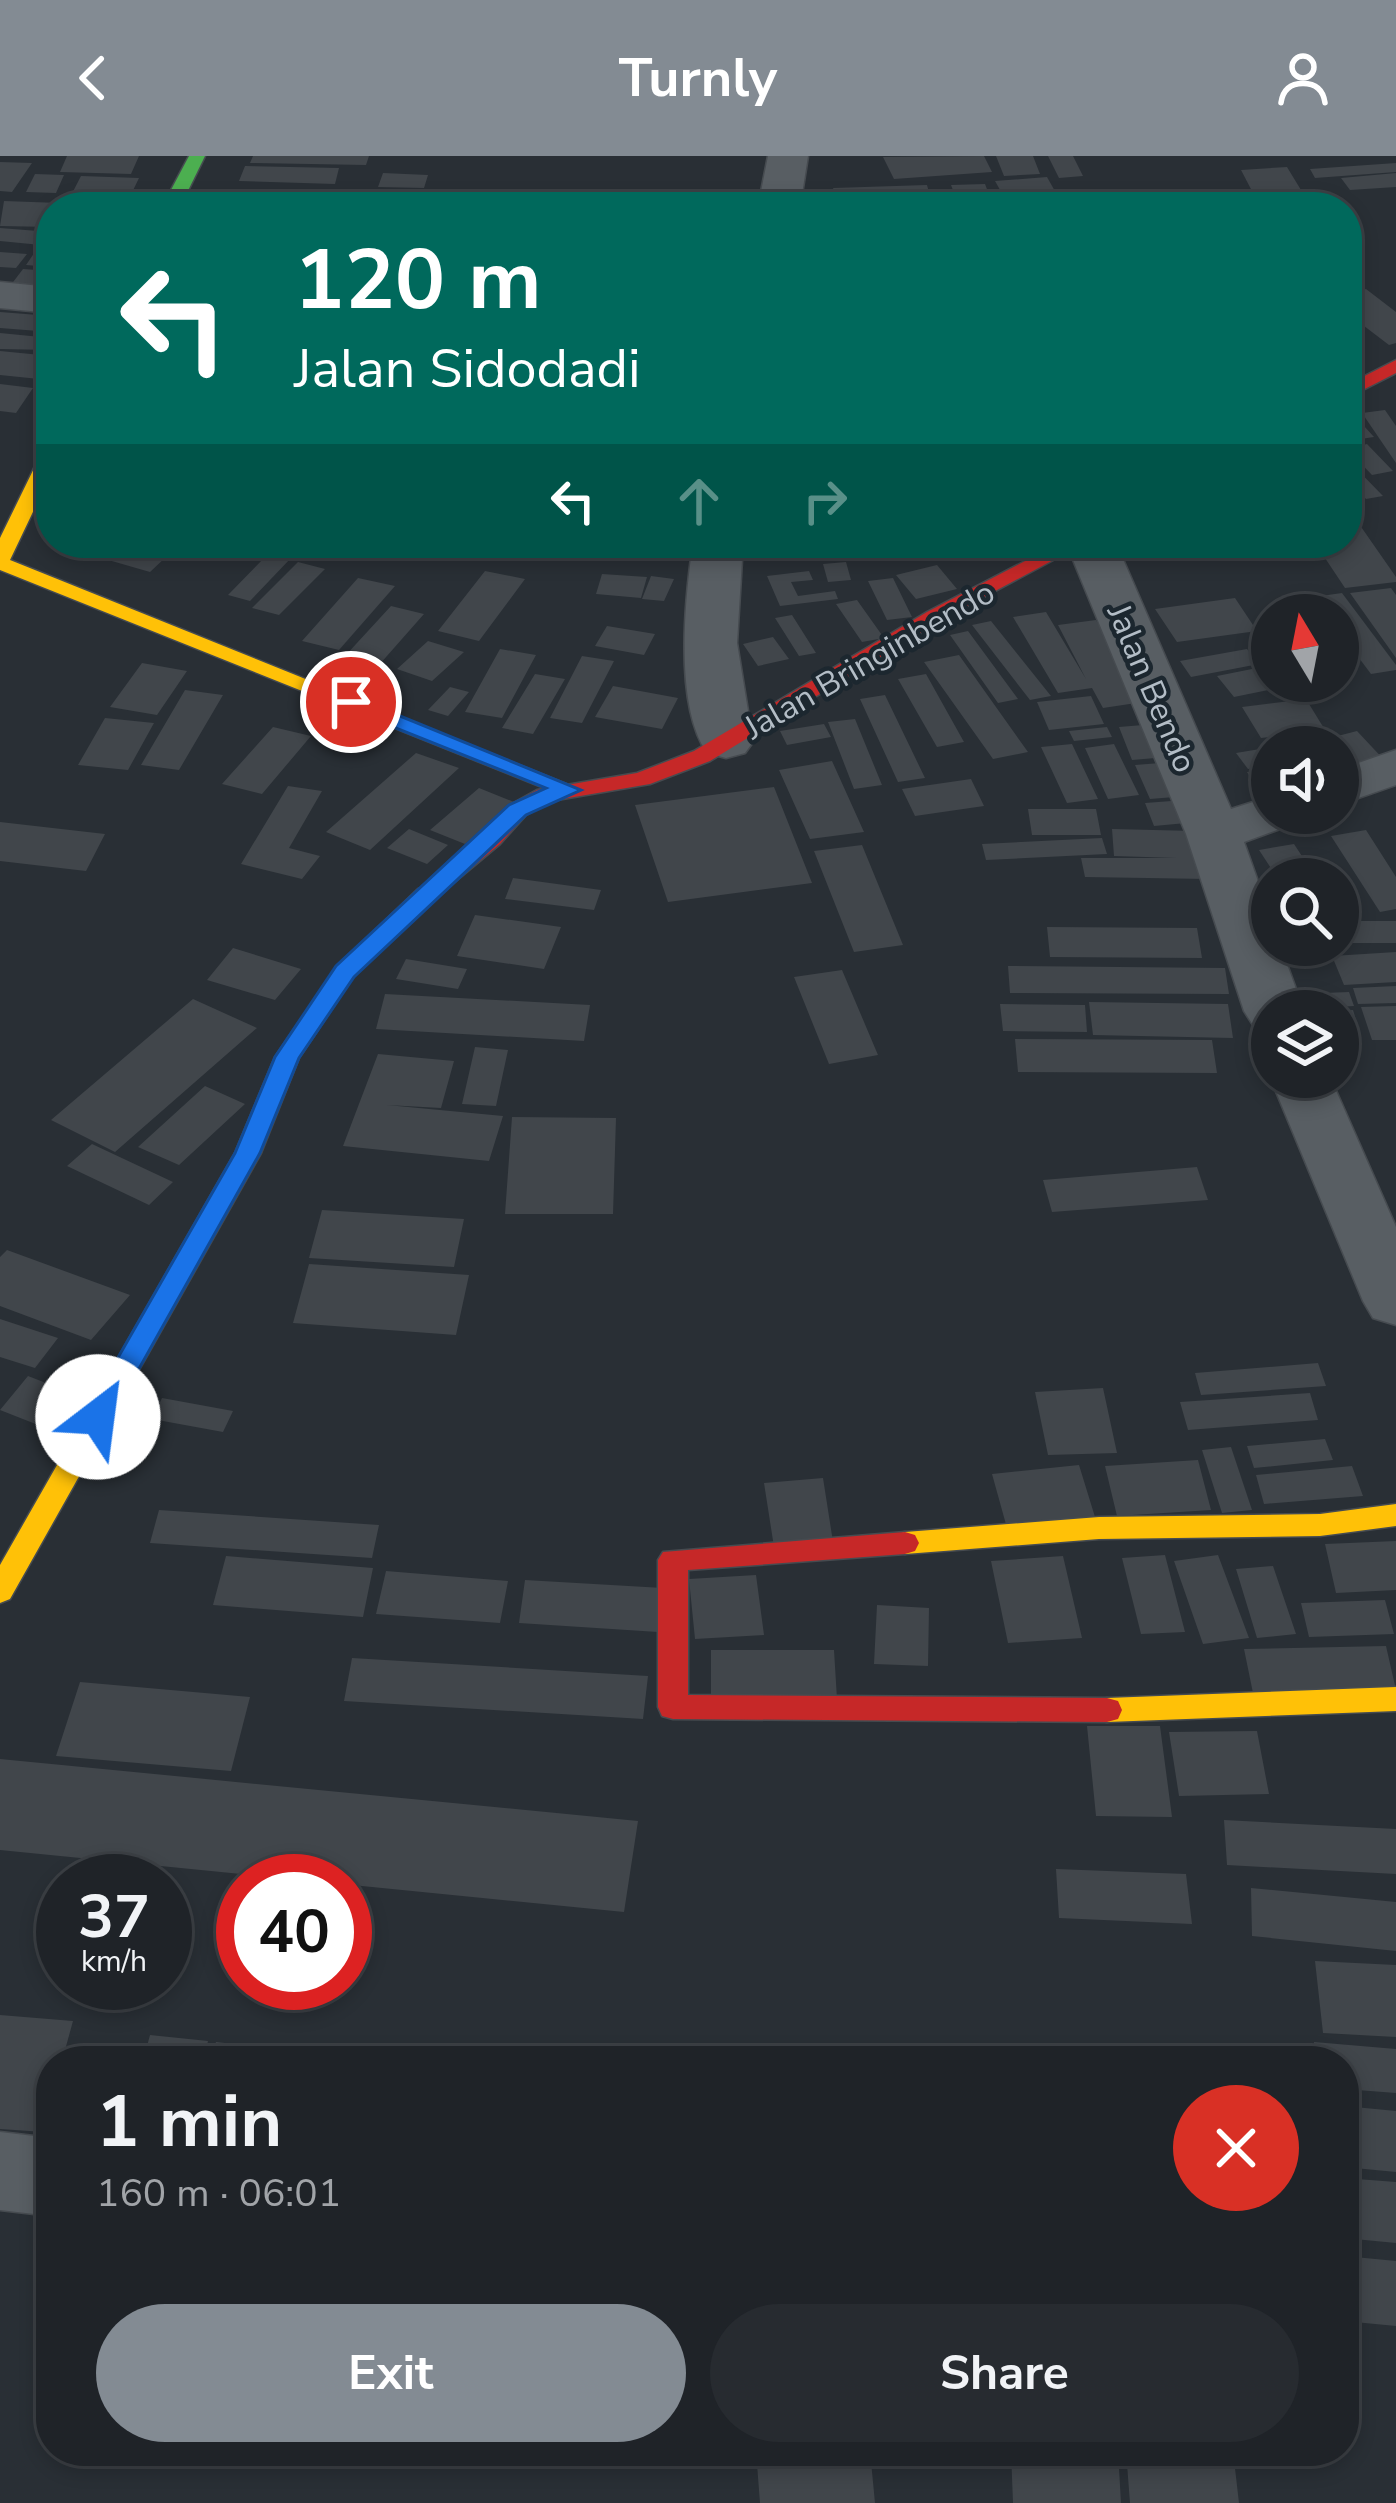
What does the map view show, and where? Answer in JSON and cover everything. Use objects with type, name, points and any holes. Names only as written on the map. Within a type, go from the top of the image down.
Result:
[{"type":"street","points":[[179,192],[196,156]]},
{"type":"street","points":[[782,192],[788,156]]},
{"type":"street","points":[[0,295],[36,299]]},
{"type":"street","points":[[1362,384],[1396,366]]},
{"type":"street","points":[[36,485],[0,561],[570,790]]},
{"type":"street","name":"Jalan Bringinbendo","points":[[716,558],[707,612],[711,671],[726,742]]},
{"type":"street","name":"Jalan Bringinbendo","points":[[0,1591],[248,1153],[287,1057],[345,972],[518,810],[545,795],[642,778],[726,742],[934,616],[1047,558]]},
{"type":"street","name":"Jalan Bendo","points":[[1097,558],[1214,834],[1267,990]]},
{"type":"street","points":[[1359,781],[1396,766]]},
{"type":"street","points":[[1214,834],[1251,821]]},
{"type":"street","points":[[1309,1098],[1396,1301]]},
{"type":"street","points":[[1396,1515],[1320,1525],[1099,1528],[674,1561],[673,1707],[1136,1710],[1396,1699]]},
{"type":"street","points":[[0,2171],[36,2175]]},
{"type":"building","points":[[67,156],[139,156],[131,174],[60,172]]},
{"type":"building","points":[[253,156],[369,156],[366,165],[250,163]]},
{"type":"building","points":[[984,156],[992,172],[894,179],[883,157]]},
{"type":"building","points":[[996,156],[1033,156],[1040,174],[1004,176]]},
{"type":"building","points":[[1048,156],[1073,156],[1083,176],[1059,178]]},
{"type":"building","points":[[0,162],[32,163],[12,192],[0,191]]},
{"type":"building","points":[[1396,163],[1396,172],[1315,178],[1310,169]]},
{"type":"building","points":[[245,166],[339,168],[335,184],[239,181]]},
{"type":"building","points":[[1287,167],[1301,190],[1252,192],[1241,170]]},
{"type":"building","points":[[383,173],[428,175],[424,188],[378,187]]},
{"type":"building","points":[[1396,173],[1396,187],[1350,190],[1341,178]]},
{"type":"building","points":[[35,174],[64,175],[56,192],[26,192]]},
{"type":"building","points":[[81,176],[139,178],[132,192],[73,192]]},
{"type":"building","points":[[1047,177],[1055,192],[1001,192],[995,181]]},
{"type":"building","points":[[985,184],[988,192],[954,192],[951,185]]},
{"type":"building","points":[[927,185],[929,192],[834,192],[833,188]]},
{"type":"building","points":[[4,201],[36,202],[36,227],[0,226]]},
{"type":"building","points":[[0,228],[36,231],[36,245],[0,241]]},
{"type":"building","points":[[0,252],[27,254],[16,268],[0,267]]},
{"type":"building","points":[[23,269],[36,270],[36,293],[7,290]]},
{"type":"building","points":[[1362,290],[1396,312],[1396,343],[1389,345],[1362,324]]},
{"type":"building","points":[[0,312],[36,315],[36,331],[0,328]]},
{"type":"building","points":[[0,333],[36,337],[36,350],[0,349]]},
{"type":"building","points":[[0,351],[36,355],[36,379],[0,375]]},
{"type":"building","points":[[0,384],[33,388],[16,413],[0,411]]},
{"type":"building","points":[[1385,410],[1396,426],[1396,463],[1362,413]]},
{"type":"building","points":[[1367,444],[1393,471],[1372,475],[1362,465],[1362,445]]},
{"type":"building","points":[[1362,474],[1383,496],[1366,499],[1362,495]]},
{"type":"building","points":[[1362,528],[1396,582],[1345,588],[1325,558],[1362,558]]},
{"type":"building","points":[[101,558],[165,558],[150,572]]},
{"type":"building","points":[[264,558],[291,558],[250,601],[228,595]]},
{"type":"building","points":[[298,562],[325,569],[279,615],[252,608]]},
{"type":"building","points":[[846,562],[851,580],[828,582],[823,564]]},
{"type":"building","points":[[937,565],[957,589],[916,599],[896,575]]},
{"type":"building","points":[[485,571],[525,579],[479,641],[438,631]]},
{"type":"building","points":[[809,571],[813,580],[791,582],[798,596],[835,591],[838,599],[780,606],[767,576]]},
{"type":"building","points":[[602,574],[647,577],[641,598],[596,594]]},
{"type":"building","points":[[651,576],[674,579],[664,601],[642,599]]},
{"type":"building","points":[[358,578],[395,586],[339,650],[302,641]]},
{"type":"building","points":[[893,578],[912,617],[887,620],[868,581]]},
{"type":"building","points":[[1391,588],[1396,595],[1396,658],[1359,606],[1359,594],[1350,593]]},
{"type":"building","points":[[1235,598],[1251,622],[1251,632],[1177,642],[1155,609]]},
{"type":"building","points":[[857,600],[884,638],[862,642],[836,604]]},
{"type":"building","points":[[391,606],[424,614],[379,665],[345,656]]},
{"type":"building","points":[[1046,612],[1086,679],[1058,625],[1096,620],[1143,702],[1103,708],[1092,688],[1058,693],[1013,617]]},
{"type":"building","points":[[792,615],[816,653],[799,656],[775,618]]},
{"type":"building","points":[[1359,616],[1396,665],[1396,670],[1371,674],[1359,658]]},
{"type":"building","points":[[991,621],[1051,696],[1030,700],[972,625]]},
{"type":"building","points":[[607,626],[655,634],[644,655],[595,646]]},
{"type":"building","points":[[968,631],[1018,699],[998,703],[950,635]]},
{"type":"building","points":[[773,637],[789,659],[758,666],[743,644]]},
{"type":"building","points":[[428,641],[464,652],[432,681],[397,669]]},
{"type":"building","points":[[500,649],[536,655],[502,718],[465,712]]},
{"type":"building","points":[[1247,649],[1251,654],[1251,666],[1191,677],[1180,661]]},
{"type":"building","points":[[959,655],[1028,752],[993,759],[924,662]]},
{"type":"building","points":[[582,656],[614,661],[582,723],[550,718]]},
{"type":"building","points":[[142,663],[187,671],[157,715],[110,707]]},
{"type":"building","points":[[1251,669],[1251,694],[1234,697],[1217,676]]},
{"type":"building","points":[[535,674],[565,679],[533,734],[502,728]]},
{"type":"building","points":[[926,674],[964,742],[937,747],[898,679]]},
{"type":"building","points":[[613,686],[678,698],[662,729],[595,717]]},
{"type":"building","points":[[450,687],[469,692],[448,716],[428,710]]},
{"type":"building","points":[[185,690],[223,695],[179,770],[141,765]]},
{"type":"building","points":[[885,695],[925,778],[898,782],[860,699]]},
{"type":"building","points":[[1091,696],[1104,724],[1049,730],[1037,702]]},
{"type":"building","points":[[1308,702],[1323,726],[1254,726],[1242,707]]},
{"type":"building","points":[[105,718],[154,723],[128,770],[78,765]]},
{"type":"building","points":[[855,719],[882,785],[854,789],[828,722]]},
{"type":"building","points":[[824,724],[831,737],[787,745],[780,731]]},
{"type":"building","points":[[1155,724],[1167,757],[1132,760],[1119,727]]},
{"type":"building","points":[[273,727],[311,736],[262,794],[222,784]]},
{"type":"building","points":[[1107,727],[1112,737],[1074,741],[1069,731]]},
{"type":"building","points":[[1359,733],[1387,763],[1359,770]]},
{"type":"building","points":[[1072,744],[1098,799],[1067,803],[1041,747]]},
{"type":"building","points":[[1114,744],[1139,795],[1108,799],[1085,748]]},
{"type":"building","points":[[1251,750],[1251,768],[1248,769],[1236,753]]},
{"type":"building","points":[[416,753],[459,768],[370,850],[326,832]]},
{"type":"building","points":[[832,761],[864,832],[810,839],[779,770]]},
{"type":"building","points":[[1173,762],[1187,796],[1150,799],[1135,765]]},
{"type":"building","points":[[971,779],[984,806],[915,816],[902,789]]},
{"type":"building","points":[[288,786],[322,791],[289,848],[320,856],[302,879],[241,864]]},
{"type":"building","points":[[774,787],[812,883],[668,902],[635,805]]},
{"type":"building","points":[[479,788],[514,802],[465,844],[430,830]]},
{"type":"building","points":[[1198,799],[1208,821],[1154,826],[1145,803]]},
{"type":"building","points":[[1028,809],[1096,809],[1101,835],[1032,835]]},
{"type":"building","points":[[0,822],[105,834],[86,871],[0,861]]},
{"type":"building","points":[[409,829],[448,845],[427,864],[387,848]]},
{"type":"building","points":[[1112,829],[1195,831],[1208,879],[1085,877],[1081,858],[1176,858],[1114,856]]},
{"type":"building","points":[[1366,830],[1396,877],[1396,909],[1380,912],[1359,879],[1359,858],[1345,858],[1331,836]]},
{"type":"building","points":[[1102,838],[1107,854],[986,860],[982,844]]},
{"type":"building","points":[[1294,844],[1303,858],[1264,858],[1259,850]]},
{"type":"building","points":[[862,845],[903,945],[854,952],[814,851]]},
{"type":"building","points":[[513,878],[601,890],[594,910],[505,899]]},
{"type":"building","points":[[475,915],[561,927],[544,969],[457,956]]},
{"type":"building","points":[[1359,921],[1396,921],[1396,943],[1359,943]]},
{"type":"building","points":[[1047,927],[1197,928],[1202,958],[1050,957]]},
{"type":"building","points":[[233,948],[301,969],[275,1000],[207,980]]},
{"type":"building","points":[[1396,952],[1396,982],[1344,985],[1336,966],[1359,966],[1359,954]]},
{"type":"building","points":[[406,959],[467,969],[458,989],[396,979]]},
{"type":"building","points":[[1008,966],[1225,968],[1229,994],[1010,993]]},
{"type":"building","points":[[842,970],[878,1055],[829,1064],[794,977]]},
{"type":"building","points":[[1396,986],[1396,1003],[1359,1004],[1359,990],[1353,988]]},
{"type":"building","points":[[385,994],[590,1005],[584,1041],[376,1029]]},
{"type":"building","points":[[193,999],[257,1028],[115,1152],[51,1120]]},
{"type":"building","points":[[1089,1002],[1228,1004],[1233,1038],[1093,1035]]},
{"type":"building","points":[[1000,1004],[1085,1005],[1087,1032],[1003,1031]]},
{"type":"building","points":[[1396,1006],[1396,1040],[1372,1040],[1361,1007]]},
{"type":"building","points":[[1015,1039],[1212,1040],[1217,1073],[1018,1072]]},
{"type":"building","points":[[475,1047],[508,1050],[496,1106],[462,1104]]},
{"type":"building","points":[[378,1054],[454,1061],[441,1108],[387,1105],[503,1116],[489,1161],[343,1146]]},
{"type":"building","points":[[205,1086],[245,1104],[179,1165],[138,1147]]},
{"type":"building","points":[[512,1117],[616,1118],[613,1214],[505,1214]]},
{"type":"building","points":[[92,1144],[173,1182],[149,1205],[67,1166]]},
{"type":"building","points":[[1197,1167],[1208,1200],[1052,1212],[1043,1180]]},
{"type":"building","points":[[322,1210],[464,1219],[454,1267],[309,1258]]},
{"type":"building","points":[[7,1250],[130,1295],[91,1340],[0,1306],[0,1257]]},
{"type":"building","points":[[309,1264],[469,1275],[456,1335],[293,1323]]},
{"type":"building","points":[[0,1319],[58,1338],[35,1368],[0,1357]]},
{"type":"building","points":[[1318,1363],[1326,1386],[1201,1395],[1195,1373]]},
{"type":"building","points":[[28,1376],[90,1400],[61,1434],[0,1410]]},
{"type":"building","points":[[1103,1388],[1117,1453],[1048,1455],[1035,1392]]},
{"type":"building","points":[[1310,1393],[1318,1420],[1188,1430],[1180,1402]]},
{"type":"building","points":[[162,1398],[233,1411],[223,1432],[152,1419]]},
{"type":"building","points":[[1325,1439],[1333,1460],[1254,1468],[1247,1446]]},
{"type":"building","points":[[1231,1447],[1252,1510],[1222,1513],[1202,1450]]},
{"type":"building","points":[[1198,1460],[1211,1510],[1117,1516],[1105,1466]]},
{"type":"building","points":[[1079,1465],[1095,1517],[1007,1528],[992,1474]]},
{"type":"building","points":[[1352,1466],[1363,1496],[1264,1504],[1256,1475]]},
{"type":"building","points":[[823,1478],[833,1542],[774,1547],[764,1483]]},
{"type":"building","points":[[159,1510],[379,1525],[372,1558],[150,1543]]},
{"type":"building","points":[[1396,1541],[1396,1590],[1336,1593],[1325,1544]]},
{"type":"building","points":[[1165,1555],[1185,1632],[1141,1634],[1122,1558]]},
{"type":"building","points":[[1218,1555],[1249,1638],[1203,1644],[1174,1561]]},
{"type":"building","points":[[226,1556],[373,1568],[363,1617],[213,1605]]},
{"type":"building","points":[[1063,1556],[1082,1638],[1008,1643],[991,1561]]},
{"type":"building","points":[[1273,1566],[1296,1634],[1257,1638],[1236,1569]]},
{"type":"building","points":[[386,1571],[508,1581],[500,1623],[376,1614]]},
{"type":"building","points":[[756,1575],[764,1635],[695,1639],[689,1579]]},
{"type":"building","points":[[525,1580],[663,1588],[658,1632],[519,1623]]},
{"type":"building","points":[[1385,1600],[1394,1634],[1309,1637],[1301,1603]]},
{"type":"building","points":[[877,1605],[929,1608],[928,1666],[874,1664]]},
{"type":"building","points":[[1386,1646],[1396,1690],[1253,1693],[1244,1649]]},
{"type":"building","points":[[711,1650],[834,1650],[837,1699],[711,1698]]},
{"type":"building","points":[[352,1658],[648,1676],[643,1719],[344,1701]]},
{"type":"building","points":[[80,1682],[250,1697],[231,1771],[56,1756]]},
{"type":"building","points":[[1087,1726],[1160,1726],[1172,1817],[1096,1816]]},
{"type":"building","points":[[1257,1731],[1269,1794],[1179,1796],[1169,1732]]},
{"type":"building","points":[[0,1759],[638,1821],[624,1912],[372,1887],[372,1854],[216,1854],[216,1871],[192,1869],[192,1854],[0,1850]]},
{"type":"building","points":[[1224,1820],[1396,1829],[1396,1874],[1227,1865]]},
{"type":"building","points":[[1056,1869],[1186,1874],[1192,1924],[1059,1918]]},
{"type":"building","points":[[1251,1888],[1396,1902],[1396,1951],[1252,1936]]},
{"type":"building","points":[[1315,1961],[1396,1965],[1396,2037],[1323,2033]]},
{"type":"building","points":[[0,2015],[73,2021],[66,2046],[36,2046],[36,2131],[0,2129]]},
{"type":"building","points":[[150,2035],[208,2041],[207,2046],[147,2046]]},
{"type":"building","points":[[1314,2042],[1396,2049],[1396,2093],[1359,2090],[1359,2046],[1314,2046]]},
{"type":"building","points":[[1359,2107],[1396,2111],[1396,2172],[1359,2168]]},
{"type":"building","points":[[1359,2179],[1396,2182],[1396,2243],[1359,2239]]},
{"type":"building","points":[[1359,2257],[1396,2261],[1396,2326],[1359,2322]]},
{"type":"building","points":[[757,2466],[871,2466],[875,2503],[760,2503]]},
{"type":"building","points":[[1012,2466],[1119,2466],[1121,2503],[1013,2503]]},
{"type":"building","points":[[1127,2466],[1235,2466],[1239,2503],[1130,2503]]},
{"type":"traffic: fast","points":[[179,192],[197,156]]},
{"type":"traffic: slow","points":[[0,559],[36,485]]},
{"type":"traffic: slow","points":[[0,563],[570,790]]},
{"type":"traffic: slow","points":[[0,1591],[248,1153],[287,1057],[345,972],[426,894]]},
{"type":"traffic: slow","points":[[905,1543],[1099,1528],[1320,1525],[1396,1515]]},
{"type":"traffic: slow","points":[[1107,1710],[1396,1699]]},
{"type":"traffic: jam","points":[[1362,384],[1396,366]]},
{"type":"traffic: jam","points":[[426,894],[492,839],[518,810],[545,795],[642,779],[702,756],[934,616],[1046,558]]},
{"type":"traffic: jam","points":[[905,1543],[673,1560],[673,1707],[1107,1710]]},
{"type":"route","points":[[98,1417],[248,1153],[287,1057],[345,972],[518,810],[545,795],[570,790],[351,702]]}]
